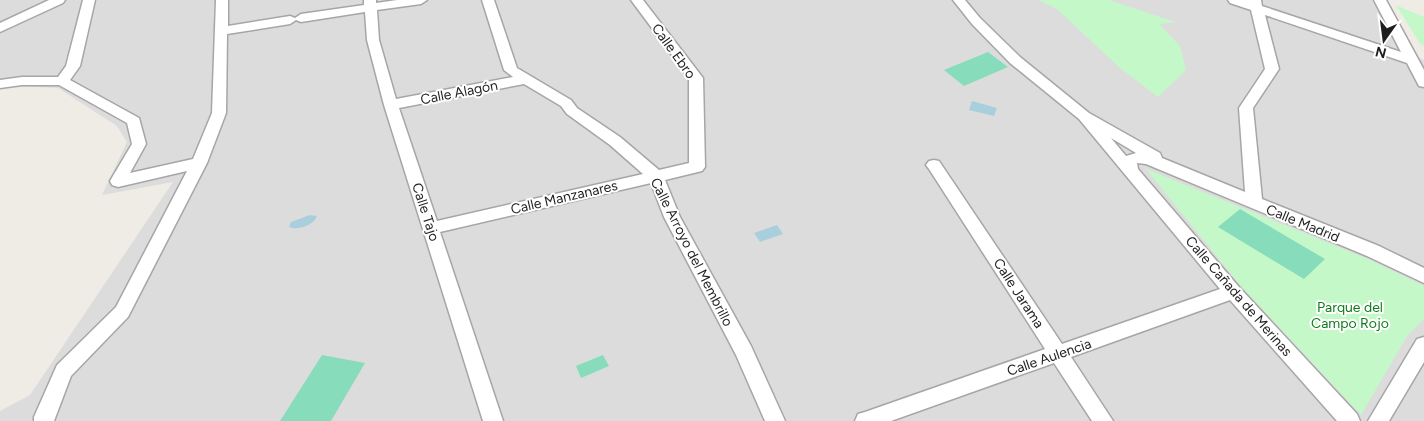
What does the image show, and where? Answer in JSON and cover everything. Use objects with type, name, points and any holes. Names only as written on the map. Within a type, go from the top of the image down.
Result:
[{"type":"street","points":[[0,28],[59,0]]},
{"type":"street","points":[[62,81],[73,66],[88,0]]},
{"type":"street","points":[[44,421],[44,417],[64,372],[122,312],[199,163],[219,113],[222,0]]},
{"type":"street","points":[[221,31],[296,19],[370,4],[421,0]]},
{"type":"street","name":"Calle Arroyo del Membrillo","points":[[488,0],[507,61],[512,70],[566,103],[572,111],[615,141],[656,176],[672,217],[744,352],[774,421]]},
{"type":"street","name":"Calle Ebro","points":[[637,0],[696,78],[697,167]]},
{"type":"street","points":[[959,0],[976,21],[1015,60],[1084,116],[1130,169]]},
{"type":"street","points":[[1234,0],[1256,3],[1418,61]]},
{"type":"street","points":[[1380,0],[1403,45],[1418,61],[1424,82]]},
{"type":"street","points":[[1254,203],[1246,108],[1272,69],[1256,3]]},
{"type":"street","name":"Calle Tajo","points":[[370,4],[373,40],[391,105],[493,421]]},
{"type":"street","name":"Calle Alagón","points":[[391,105],[526,79]]},
{"type":"street","points":[[0,84],[22,81],[62,81],[134,121],[139,144],[118,181],[199,163]]},
{"type":"street","name":"Calle Madrid","points":[[1084,116],[1182,173]]},
{"type":"street","name":"Calle Madrid","points":[[1130,169],[1131,160],[1142,158],[1373,251],[1424,276]]},
{"type":"street","name":"Calle Jarama","points":[[934,165],[1103,421]]},
{"type":"street","name":"Calle Manzanares","points":[[431,228],[697,167]]},
{"type":"street","name":"Calle Cañada de Merinas","points":[[1130,169],[1232,292],[1350,421]]},
{"type":"street","name":"Calle Aulencia","points":[[865,421],[1232,292]]},
{"type":"street","points":[[1378,421],[1424,345]]},
{"type":"shaded area","points":[[0,0],[1372,0],[1399,49],[1424,60],[1424,421],[0,421],[0,411],[30,395],[173,182],[102,195],[127,142],[117,126],[58,88],[13,86],[0,89]]},
{"type":"green space","points":[[1039,0],[1109,0],[1175,22],[1159,24],[1180,46],[1186,70],[1158,97],[1119,67],[1057,9]]},
{"type":"green space","points":[[1396,5],[1424,17],[1424,46],[1420,44]]},
{"type":"green space","points":[[988,52],[1008,67],[964,86],[944,70]]},
{"type":"green space","name":"Parque del Campo Rojo","points":[[1146,169],[1368,259],[1424,286],[1424,319],[1407,336],[1361,415],[1240,285]]},
{"type":"green space","points":[[1240,209],[1325,259],[1304,279],[1218,227]]},
{"type":"green space","points":[[322,355],[365,363],[331,421],[280,421]]},
{"type":"green space","points":[[603,355],[609,366],[581,378],[576,366]]},
{"type":"water","points":[[972,101],[997,108],[994,116],[969,110]]},
{"type":"water","points":[[310,215],[317,216],[313,222],[301,228],[289,227],[291,222]]},
{"type":"water","points":[[777,225],[783,234],[760,242],[754,233]]}]
